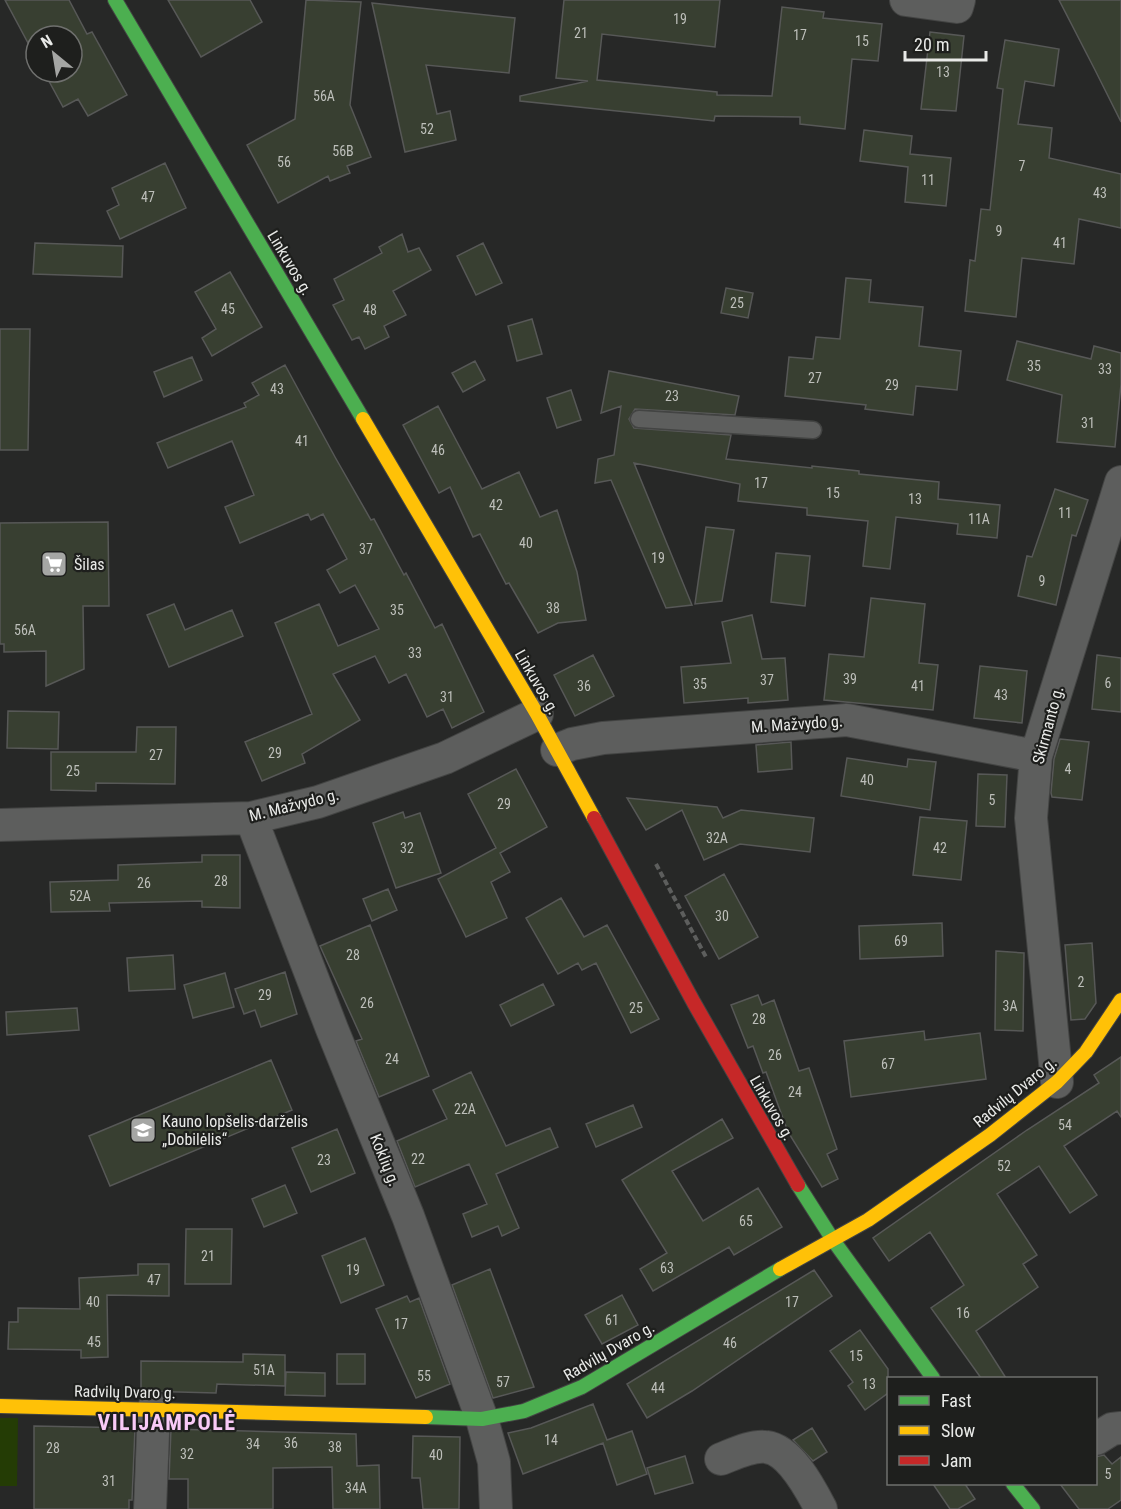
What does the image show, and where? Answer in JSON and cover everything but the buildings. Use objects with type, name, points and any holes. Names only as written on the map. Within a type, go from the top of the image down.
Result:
[{"type":"street","name":"Linkuvos g.","points":[[115,0],[537,714],[694,1003],[787,1167],[833,1240],[932,1377]]},
{"type":"street","points":[[906,0],[957,7],[959,0]]},
{"type":"street","name":"Skirmanto g.","points":[[1057,1082],[1031,818],[1036,756],[1121,482]]},
{"type":"street","name":"M. Mažvydo g.","points":[[0,825],[251,818],[318,802],[445,758],[537,714]]},
{"type":"street","name":"M. Mažvydo g.","points":[[557,750],[572,744],[603,738],[846,720],[1036,756]]},
{"type":"street","name":"Koklių g.","points":[[251,818],[332,1029],[408,1216],[482,1419],[494,1462],[496,1509]]},
{"type":"street","name":"Radvilų Dvaro g.","points":[[0,1406],[154,1408],[482,1419],[524,1411],[582,1387],[868,1220],[980,1142],[1057,1082],[1086,1052],[1121,1000]]},
{"type":"street","points":[[150,1509],[154,1408]]},
{"type":"street","points":[[1097,1438],[1113,1429],[1121,1428]]},
{"type":"street","points":[[721,1459],[741,1451],[767,1447],[788,1459],[809,1485],[821,1509]]},
{"type":"lane","points":[[639,419],[813,430]]},
{"type":"green space","points":[[0,1418],[18,1418],[17,1486],[0,1486]]},
{"type":"traffic: fast","points":[[115,0],[363,419]]},
{"type":"traffic: fast","points":[[798,1185],[833,1240],[932,1377]]},
{"type":"traffic: fast","points":[[426,1417],[482,1419],[524,1411],[582,1387],[780,1269]]},
{"type":"traffic: fast","points":[[1014,1485],[1033,1509]]},
{"type":"traffic: slow","points":[[363,419],[537,714],[594,818]]},
{"type":"traffic: slow","points":[[780,1269],[868,1220],[990,1135],[1057,1082],[1086,1052],[1121,1000]]},
{"type":"traffic: slow","points":[[0,1406],[426,1417]]},
{"type":"traffic: jam","points":[[594,818],[694,1003],[798,1185]]},
{"type":"place","name":"Šilas","points":[[54,564]]},
{"type":"place","name":"Kauno lopšelis-darželis „Dobilėlis“","points":[[143,1130]]},
{"type":"district","name":"VILIJAMPOLĖ","points":[[167,1422]]}]
